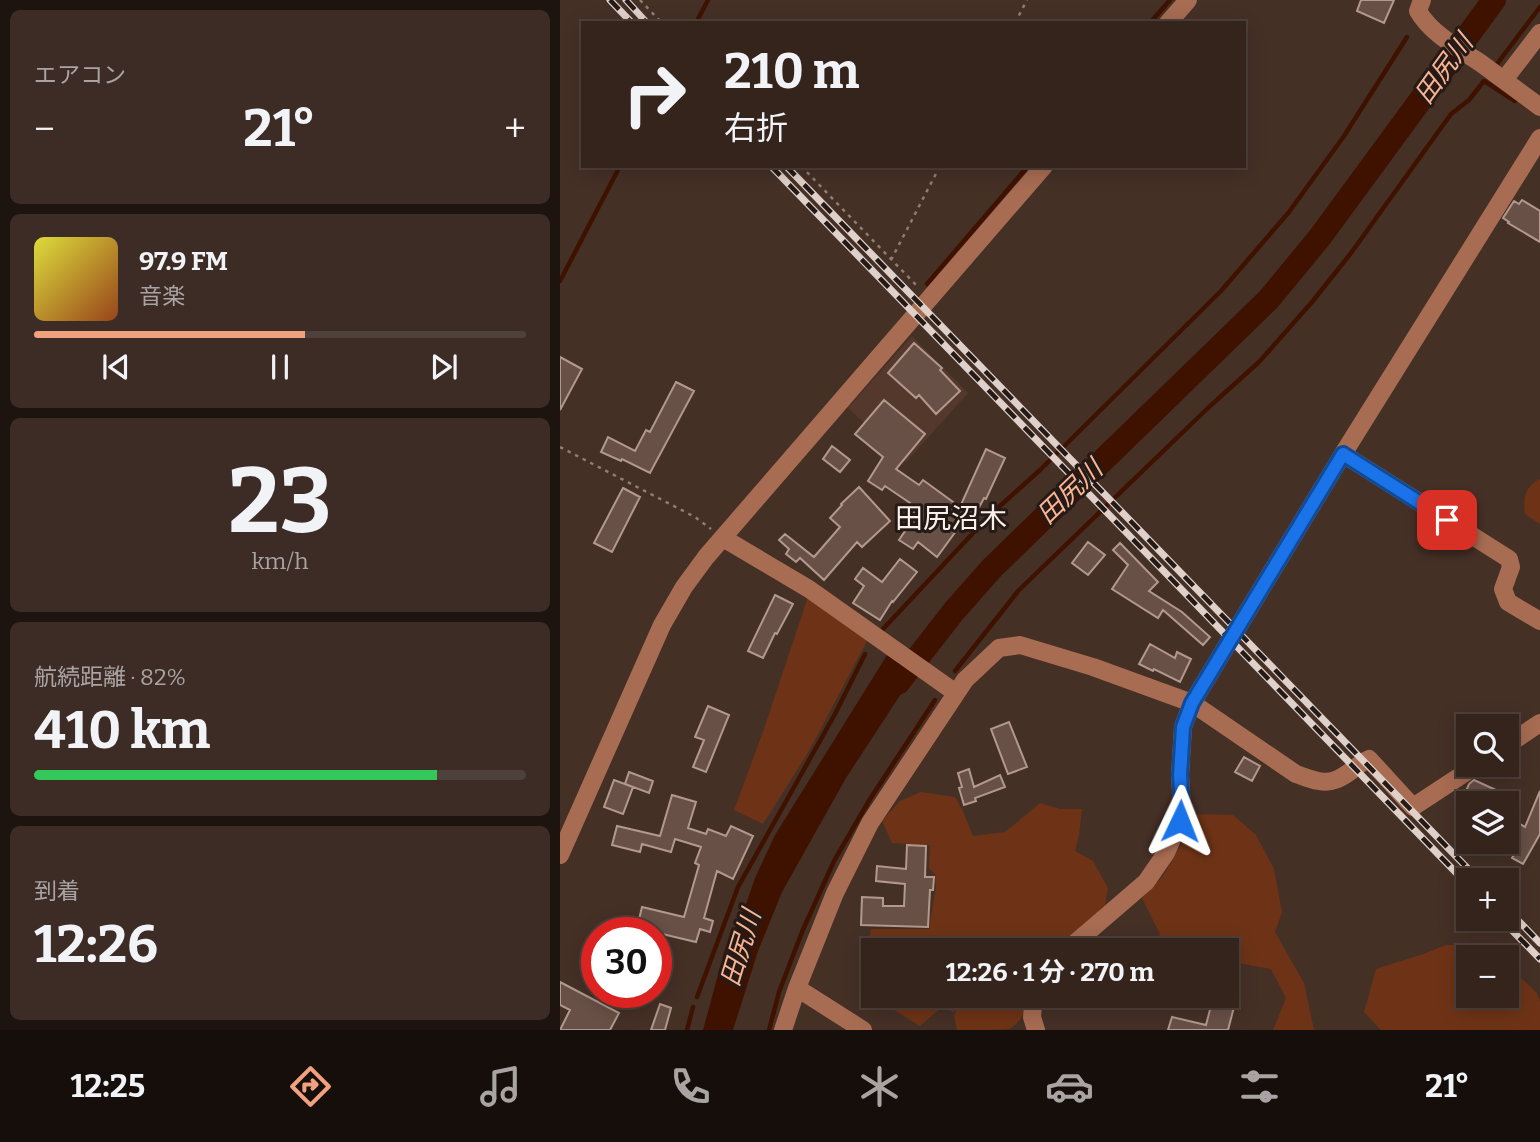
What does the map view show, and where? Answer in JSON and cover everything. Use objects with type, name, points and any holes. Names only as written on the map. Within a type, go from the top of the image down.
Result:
[{"type":"street","points":[[1170,21],[1188,0]]},
{"type":"street","points":[[1422,0],[1418,11],[1434,32],[1540,107]]},
{"type":"street","points":[[1504,80],[1540,33]]},
{"type":"street","points":[[1081,938],[1146,882],[1166,853],[1180,821],[1183,727],[1192,703],[1540,138]]},
{"type":"street","points":[[560,855],[662,625],[684,587],[706,557],[1042,168]]},
{"type":"street","points":[[1343,454],[1509,559],[1511,567],[1503,589],[1508,603],[1540,621]]},
{"type":"street","points":[[723,538],[809,589],[956,693]]},
{"type":"street","points":[[783,1030],[835,893],[870,823],[965,680],[999,648],[1020,645],[1093,667],[1192,703],[1296,774],[1311,779],[1325,782],[1336,780],[1370,759],[1413,807],[1459,777]]},
{"type":"street","points":[[1519,737],[1540,723]]},
{"type":"street","points":[[797,988],[863,1030]]},
{"type":"street","points":[[1033,1008],[1032,1017],[1036,1030]]},
{"type":"path","points":[[640,0],[660,21]]},
{"type":"path","points":[[1016,21],[1027,0]]},
{"type":"path","points":[[803,168],[929,299]]},
{"type":"path","points":[[891,260],[939,168]]},
{"type":"path","points":[[560,447],[695,517],[723,538]]},
{"type":"shaded area","points":[[912,336],[968,393],[906,462],[848,408]]},
{"type":"shaded area","points":[[1540,479],[1540,524],[1525,514],[1524,503],[1528,489]]},
{"type":"shaded area","points":[[808,597],[867,641],[809,751],[763,824],[734,810]]},
{"type":"shaded area","points":[[921,792],[955,797],[973,836],[1005,832],[1040,803],[1060,809],[1082,809],[1075,851],[1093,861],[1108,888],[1105,905],[1068,938],[870,938],[871,929],[929,929],[936,887],[935,874],[929,868],[930,845],[892,843],[882,821],[900,801]]},
{"type":"shaded area","points":[[1192,814],[1233,815],[1256,835],[1274,869],[1282,912],[1275,932],[1304,983],[1314,1030],[1273,1030],[1286,998],[1271,969],[1239,963],[1239,938],[1158,938],[1160,934],[1142,898],[1163,876],[1183,841]]},
{"type":"shaded area","points":[[1446,945],[1456,945],[1456,1008],[1519,1008],[1519,976],[1537,993],[1540,1001],[1540,1030],[1381,1030],[1364,1012],[1376,969]]},
{"type":"shaded area","points":[[891,1008],[941,1008],[920,1026]]},
{"type":"shaded area","points":[[957,1008],[1026,1008],[1020,1019],[1009,1029],[957,1030],[954,1016]]},
{"type":"water","points":[[887,655],[914,674],[846,778],[782,892],[758,951],[733,1030],[703,1030],[725,949],[775,835]]},
{"type":"building","points":[[1361,0],[1394,0],[1384,23],[1357,11]]},
{"type":"building","points":[[1522,200],[1540,211],[1540,242],[1503,218],[1514,201],[1519,204]]},
{"type":"building","points":[[914,343],[942,368],[940,370],[960,391],[936,414],[919,395],[916,398],[888,373]]},
{"type":"building","points":[[560,357],[582,369],[560,410]]},
{"type":"building","points":[[676,382],[694,391],[650,473],[601,452],[608,437],[635,451],[646,430],[650,432]]},
{"type":"building","points":[[884,400],[925,434],[896,469],[919,485],[923,480],[960,507],[986,449],[1005,458],[986,499],[984,498],[975,515],[970,512],[937,557],[918,542],[913,549],[899,540],[916,515],[906,508],[910,503],[885,486],[882,490],[868,481],[883,457],[855,434]]},
{"type":"building","points":[[832,446],[850,460],[840,472],[823,459]]},
{"type":"building","points":[[859,487],[890,521],[862,547],[857,542],[824,580],[800,558],[796,562],[786,554],[789,549],[779,540],[785,534],[814,557],[840,527],[830,518]]},
{"type":"building","points":[[623,488],[640,497],[612,552],[594,543]]},
{"type":"building","points":[[1088,542],[1105,555],[1088,575],[1072,563]]},
{"type":"building","points":[[1120,543],[1158,582],[1149,591],[1182,612],[1210,637],[1203,645],[1163,610],[1158,618],[1112,589],[1128,565],[1113,550]]},
{"type":"building","points":[[900,559],[917,572],[880,620],[853,603],[864,586],[855,579],[863,568],[882,582]]},
{"type":"building","points":[[775,595],[793,604],[763,658],[748,651]]},
{"type":"building","points":[[1150,644],[1175,658],[1177,652],[1191,659],[1180,682],[1139,664]]},
{"type":"building","points":[[708,706],[729,715],[706,772],[693,767],[704,740],[695,737]]},
{"type":"building","points":[[1009,722],[1027,767],[1008,774],[991,729]]},
{"type":"building","points":[[1244,757],[1260,766],[1252,781],[1235,772]]},
{"type":"building","points":[[969,769],[974,787],[1000,775],[1005,787],[964,805],[958,773]]},
{"type":"building","points":[[629,772],[653,781],[649,793],[625,784]]},
{"type":"building","points":[[614,780],[633,787],[623,814],[604,807]]},
{"type":"building","points":[[1474,780],[1496,790],[1466,791]]},
{"type":"building","points":[[1540,791],[1540,834],[1523,864],[1512,858],[1515,854],[1519,854],[1519,826],[1525,827]]},
{"type":"building","points":[[672,795],[696,802],[688,828],[706,834],[708,829],[726,836],[731,826],[753,836],[733,879],[717,871],[704,918],[713,921],[710,932],[700,929],[696,942],[672,936],[672,917],[640,917],[642,907],[684,917],[699,865],[695,863],[701,847],[675,839],[671,852],[642,844],[640,852],[612,845],[617,826],[660,836]]},
{"type":"building","points":[[907,845],[926,846],[925,877],[934,877],[933,890],[930,890],[928,927],[861,925],[862,897],[883,898],[883,906],[904,906],[905,884],[876,881],[877,866],[906,869]]},
{"type":"building","points":[[560,982],[581,993],[581,1008],[609,1008],[619,1013],[610,1030],[560,1030],[570,1010],[560,1005]]},
{"type":"building","points":[[659,1008],[671,1008],[665,1030],[651,1030]]},
{"type":"building","points":[[1210,1008],[1234,1008],[1228,1030],[1168,1030],[1172,1017],[1206,1025]]},
{"type":"waterway","points":[[697,21],[708,0]]},
{"type":"waterway","points":[[1152,21],[1170,0]]},
{"type":"waterway","name":"田尻川","points":[[898,683],[954,611],[992,568],[1269,299],[1320,237],[1494,0]]},
{"type":"waterway","points":[[1497,64],[1540,7]]},
{"type":"waterway","points":[[883,629],[990,515],[1040,470],[1221,291],[1289,212],[1344,136],[1407,37]]},
{"type":"waterway","points":[[955,671],[1019,590],[1259,362],[1351,253],[1451,114],[1469,100],[1484,81],[1515,101],[1518,97]]},
{"type":"waterway","points":[[560,281],[619,168]]},
{"type":"waterway","points":[[927,284],[1026,168]]},
{"type":"waterway","points":[[697,997],[738,887],[835,714],[865,654]]},
{"type":"waterway","points":[[769,1030],[779,992],[802,932],[834,861],[870,799],[935,700]]},
{"type":"waterway","points":[[687,1030],[693,1007]]},
{"type":"railway","points":[[610,0],[630,21]]},
{"type":"railway","points":[[626,0],[645,21]]},
{"type":"railway","points":[[773,168],[1456,873]]},
{"type":"railway","points":[[788,168],[1467,868]]},
{"type":"railway","points":[[1519,921],[1540,943]]},
{"type":"railway","points":[[1513,931],[1540,959]]},
{"type":"district","name":"田尻沼木","points":[[951,518]]},
{"type":"route","points":[[1180,821],[1183,727],[1192,703],[1343,454],[1447,520]]}]
